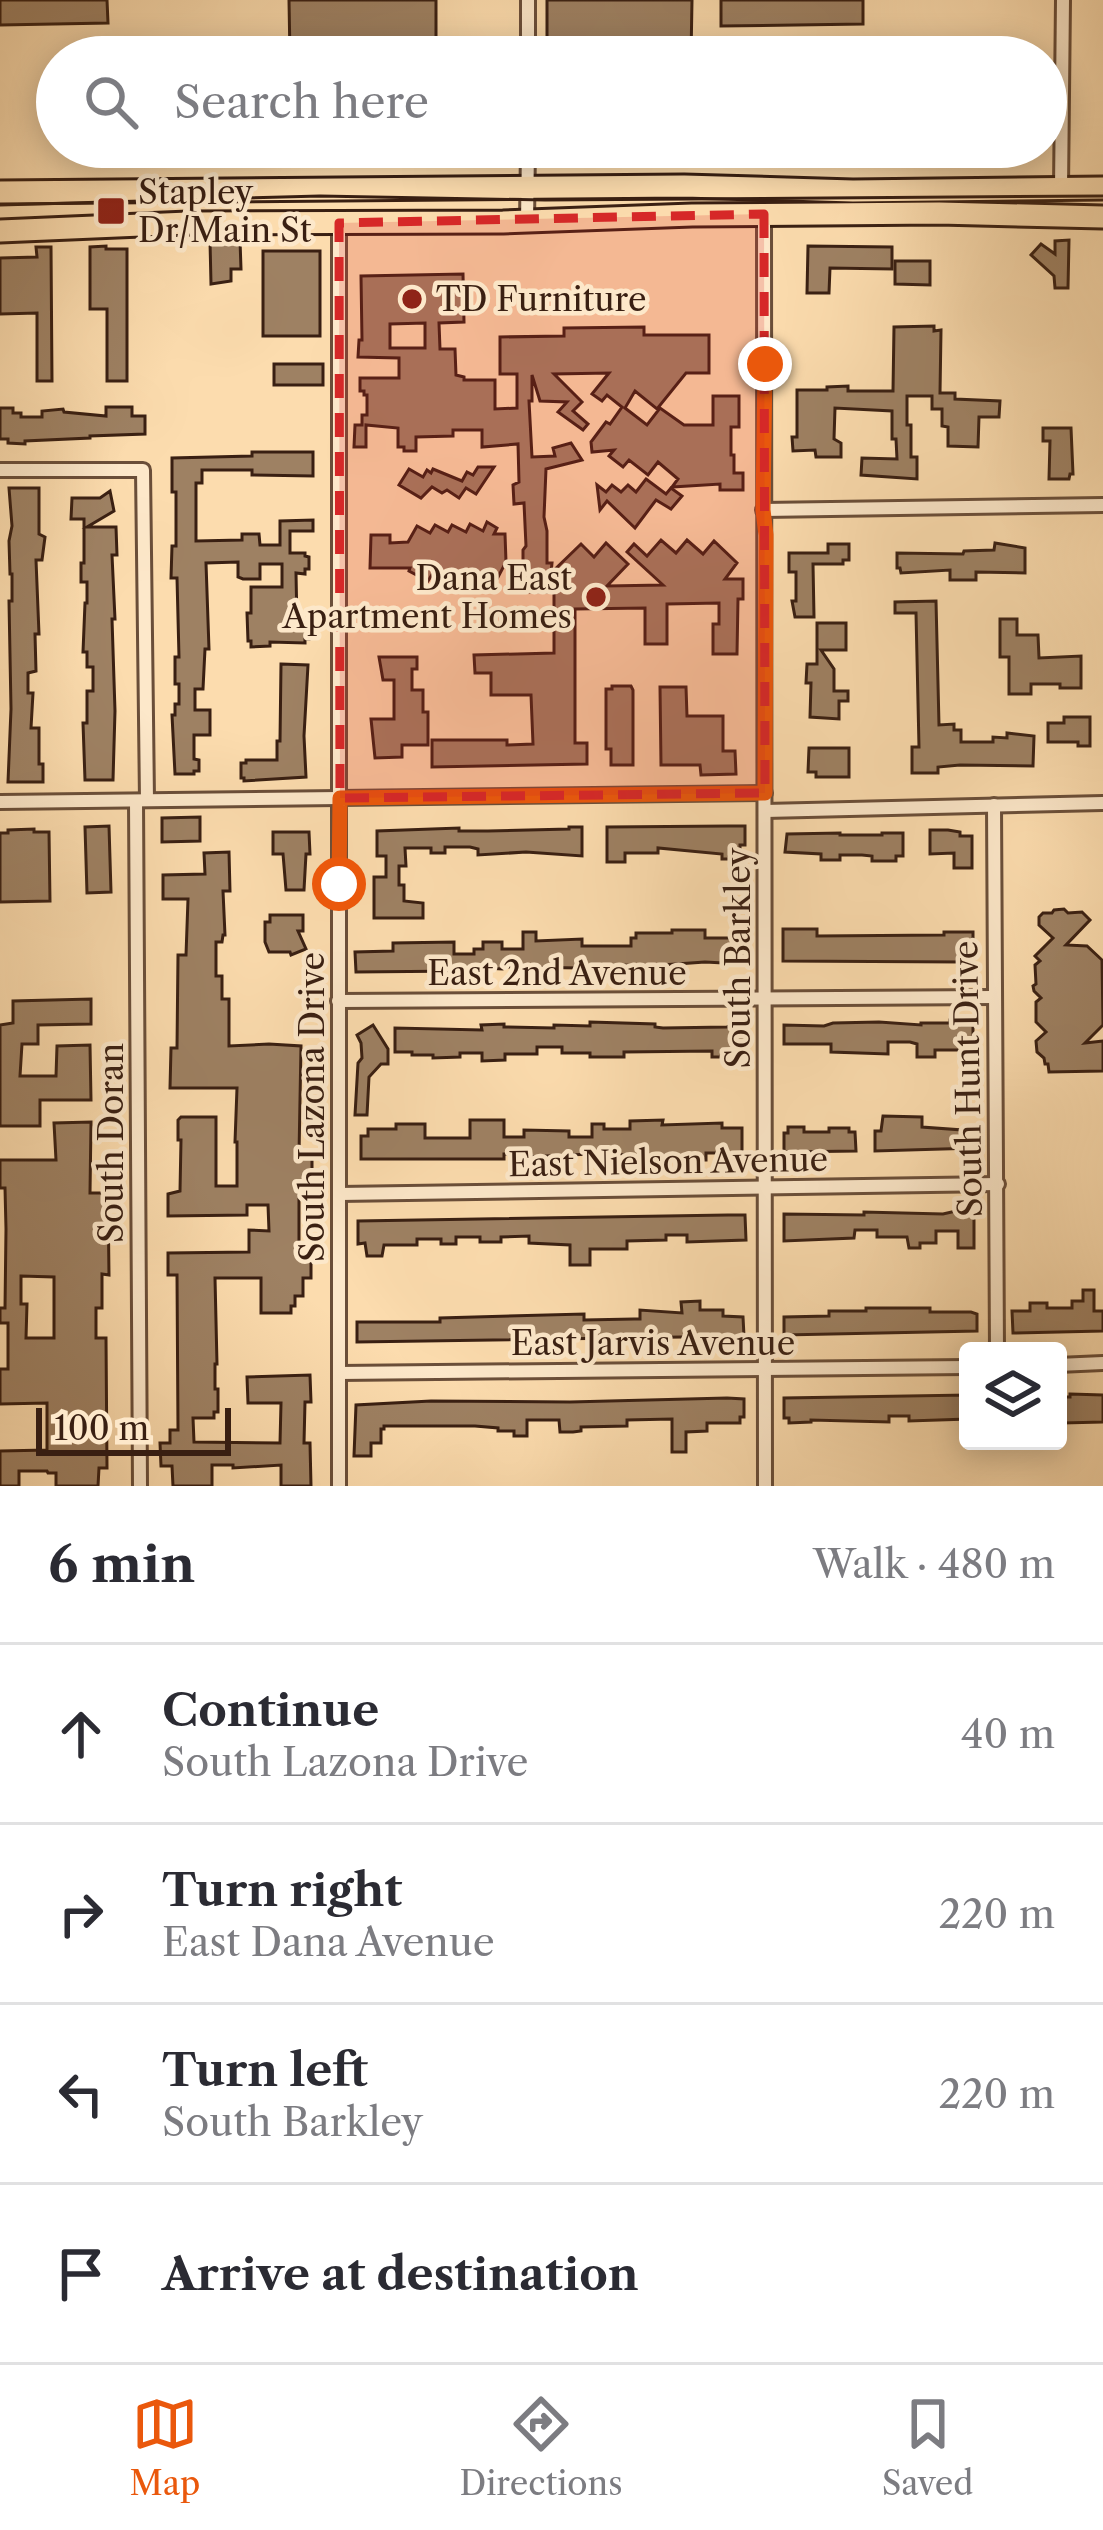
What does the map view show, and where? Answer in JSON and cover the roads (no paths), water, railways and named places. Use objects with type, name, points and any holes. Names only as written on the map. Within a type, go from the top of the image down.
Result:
[{"type":"main road","points":[[0,192],[1103,188]]},
{"type":"main road","points":[[0,231],[188,223],[527,222],[764,214],[1103,217]]},
{"type":"street","points":[[528,0],[528,36]]},
{"type":"street","points":[[1063,0],[1063,36]]},
{"type":"street","points":[[527,168],[527,222]]},
{"type":"street","points":[[1061,168],[1061,188]]},
{"type":"street","name":"South Barkley","points":[[764,214],[765,1486]]},
{"type":"street","name":"South Lazona Drive","points":[[339,223],[339,1486]]},
{"type":"street","name":"South Doran","points":[[0,470],[142,470],[140,1486]]},
{"type":"street","points":[[763,510],[1103,505]]},
{"type":"street","points":[[0,802],[765,793]]},
{"type":"street","points":[[765,811],[1103,803]]},
{"type":"street","name":"South Hunt Drive","points":[[994,805],[997,1342]]},
{"type":"street","name":"East 2nd Avenue","points":[[338,1001],[993,997]]},
{"type":"street","name":"East Nielson Avenue","points":[[339,1194],[998,1184]]},
{"type":"street","points":[[1067,1365],[1103,1363]]},
{"type":"street","name":"East Jarvis Avenue","points":[[339,1373],[959,1367]]},
{"type":"tram line","points":[[0,205],[320,196],[545,200],[1103,196]]},
{"type":"place","name":"Stapley Dr/Main St","points":[[111,211]]},
{"type":"place","name":"TD Furniture","points":[[412,299]]},
{"type":"place","name":"Dana East Apartment Homes","points":[[596,597]]}]
